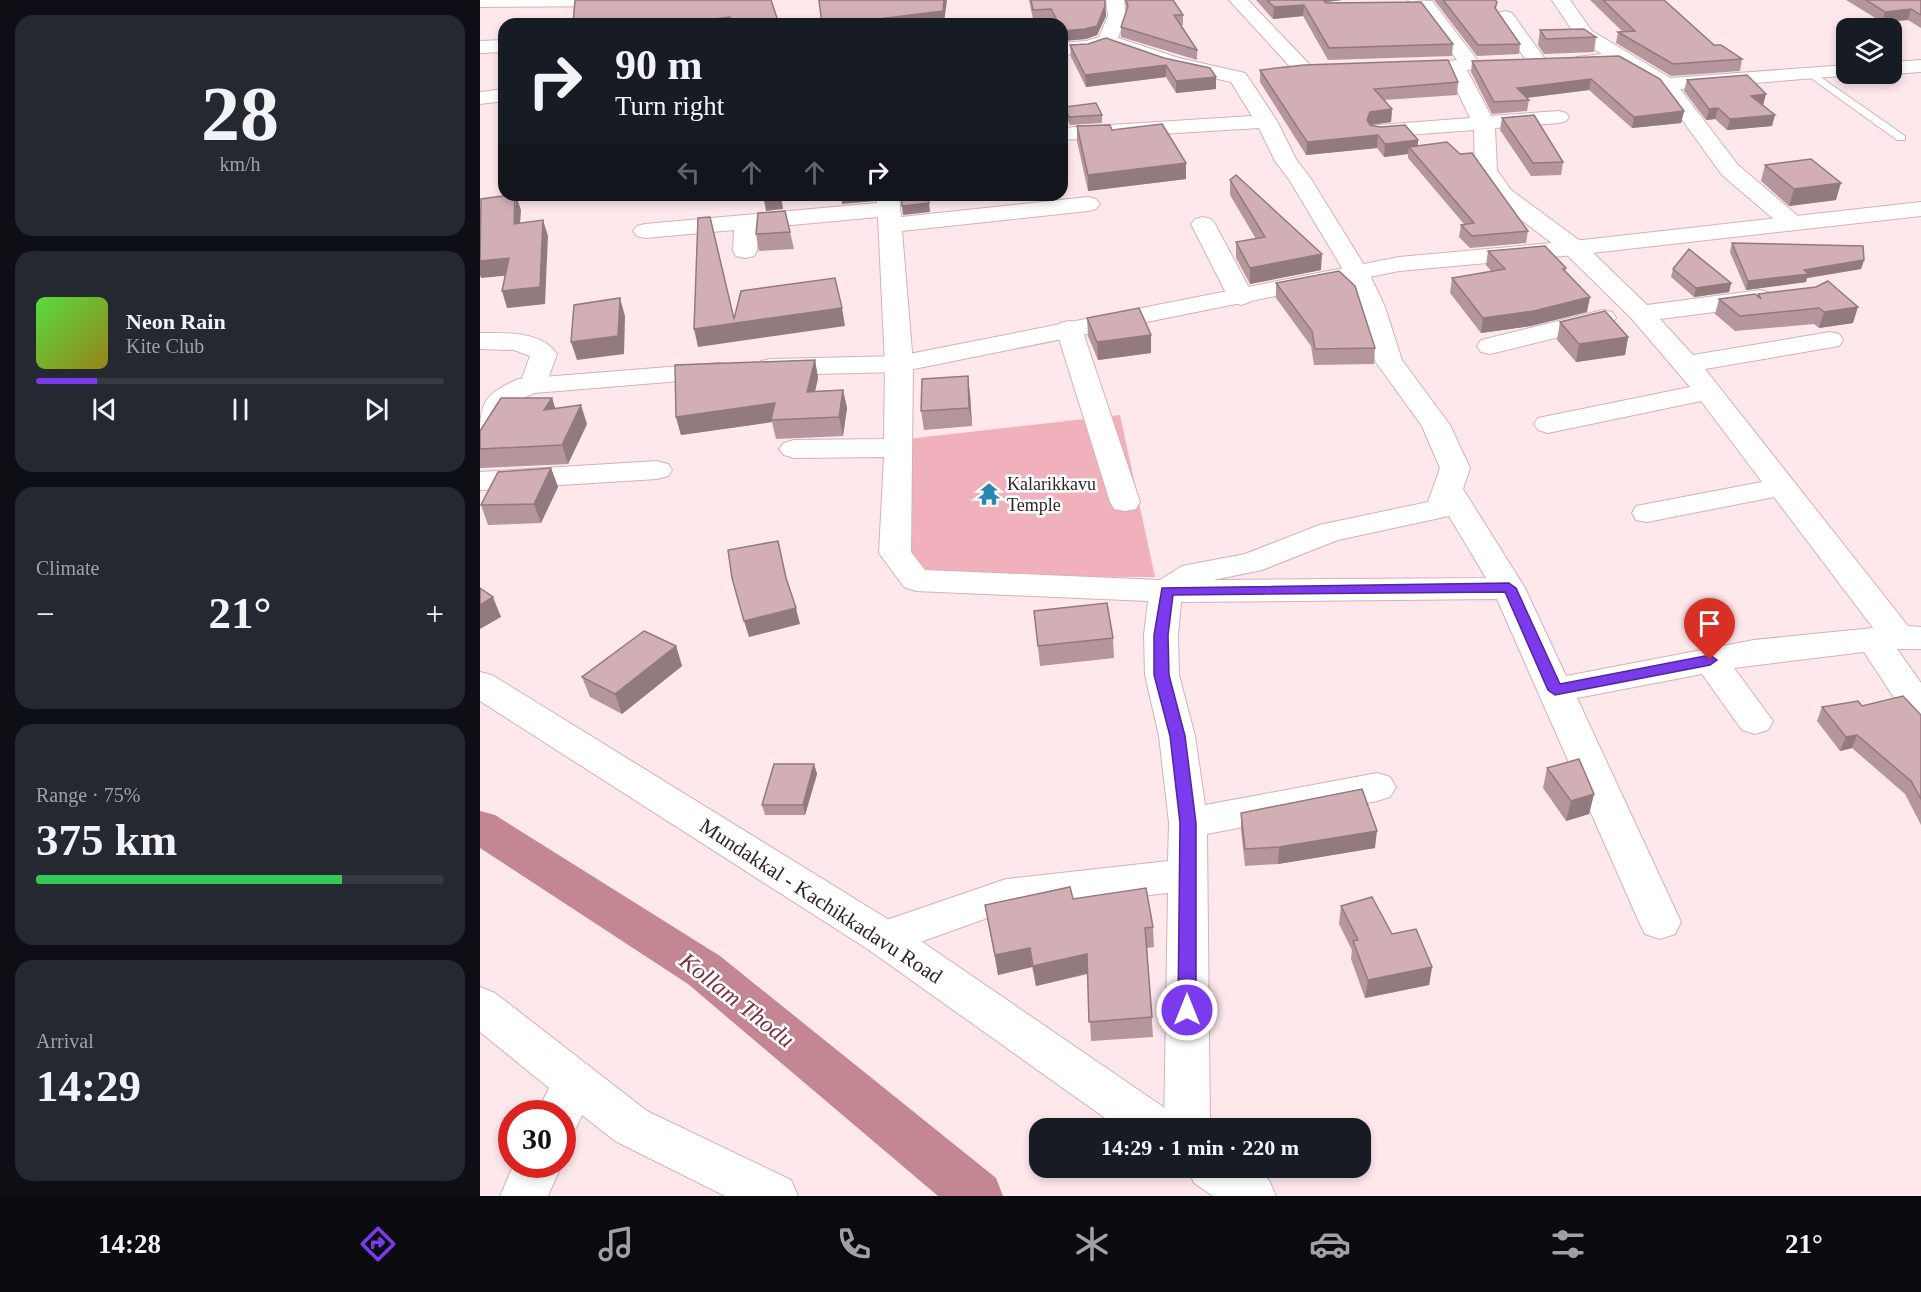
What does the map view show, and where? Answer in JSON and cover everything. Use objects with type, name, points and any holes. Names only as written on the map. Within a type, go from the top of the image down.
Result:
[{"type":"street","points":[[1107,41],[1117,16],[1115,0]]},
{"type":"street","points":[[1238,0],[1293,71],[1326,69]]},
{"type":"street","points":[[1562,0],[1585,35],[1666,84],[1730,170],[1791,222]]},
{"type":"street","points":[[482,1],[634,1]]},
{"type":"street","points":[[1415,4],[1463,65],[1484,124],[1486,170],[1503,195],[1574,248],[1639,312],[1709,391],[1897,638],[1921,710]]},
{"type":"street","points":[[1505,17],[1538,63]]},
{"type":"street","points":[[1068,54],[1107,41],[1152,58],[1192,69],[1246,76],[1286,161],[1300,179],[1357,273],[1372,307],[1389,361],[1436,425],[1455,468],[1441,509],[1330,532],[1251,563],[1193,573],[1166,591],[1161,635],[1162,675],[1177,736],[1188,823],[1187,1118]]},
{"type":"street","points":[[480,47],[498,46]]},
{"type":"street","points":[[1516,63],[1622,59]]},
{"type":"street","points":[[1432,65],[1493,64]]},
{"type":"street","points":[[1902,67],[1921,66]]},
{"type":"street","points":[[1666,84],[1836,72]]},
{"type":"street","points":[[480,98],[498,96]]},
{"type":"street","points":[[1380,131],[1559,117]]},
{"type":"street","points":[[1068,134],[1266,121]]},
{"type":"street","points":[[684,206],[737,201]]},
{"type":"street","points":[[645,231],[889,210],[1088,204]]},
{"type":"street","points":[[480,430],[505,396],[518,388],[534,384],[746,369],[899,364],[1399,264],[1574,248],[1921,209]]},
{"type":"street","points":[[889,210],[899,364],[895,553],[916,580],[1166,591],[1509,588]]},
{"type":"street","points":[[745,251],[746,222]]},
{"type":"street","points":[[1203,224],[1241,297]]},
{"type":"street","points":[[1490,346],[1639,312],[1788,295]]},
{"type":"street","points":[[1069,329],[1125,502]]},
{"type":"street","points":[[1687,364],[1830,340]]},
{"type":"street","points":[[480,341],[513,341],[535,346],[544,354],[534,384]]},
{"type":"street","points":[[1548,424],[1709,391]]},
{"type":"street","points":[[794,449],[899,448]]},
{"type":"street","points":[[480,481],[657,470]]},
{"type":"street","points":[[1647,513],[1781,487]]},
{"type":"street","points":[[1448,490],[1509,588],[1660,922]]},
{"type":"street","points":[[1555,690],[1754,652],[1897,638]]},
{"type":"street","points":[[1710,660],[1755,721]]},
{"type":"street","name":"Mundakkal - Kachikkadavu Road","points":[[480,684],[884,938],[1142,1118]]},
{"type":"street","points":[[1188,823],[1377,787]]},
{"type":"street","points":[[884,938],[1006,895],[1188,875]]},
{"type":"street","points":[[480,1006],[567,1097],[632,1126],[774,1196]]},
{"type":"street","points":[[524,1196],[532,1178]]},
{"type":"street","points":[[1227,1178],[1252,1196]]},
{"type":"lane","points":[[1812,74],[1901,138]]},
{"type":"shaded area","points":[[1120,415],[1155,577],[929,576],[906,552],[907,439]]},
{"type":"building","points":[[575,0],[771,0],[777,18],[730,17],[574,18]]},
{"type":"building","points":[[819,0],[944,0],[943,11],[886,18],[821,18]]},
{"type":"building","points":[[1031,0],[1105,0],[1097,26],[1085,29],[1068,30],[1068,18],[1056,18],[1051,9],[1033,10]]},
{"type":"building","points":[[1126,0],[1173,0],[1183,15],[1174,15],[1197,50],[1121,27],[1128,6]]},
{"type":"building","points":[[1267,0],[1323,0],[1326,3],[1421,2],[1453,44],[1329,48],[1304,5],[1274,7]]},
{"type":"building","points":[[1443,0],[1495,0],[1497,2],[1495,8],[1520,44],[1478,45]]},
{"type":"building","points":[[1603,0],[1664,0],[1714,45],[1721,45],[1742,59],[1673,64],[1618,32],[1635,31]]},
{"type":"building","points":[[1866,0],[1921,0],[1921,15],[1911,9],[1885,12]]},
{"type":"building","points":[[1584,29],[1596,37],[1546,39],[1540,30]]},
{"type":"building","points":[[1106,38],[1164,58],[1210,68],[1216,77],[1176,81],[1166,65],[1085,75],[1070,45],[1088,44]]},
{"type":"building","points":[[1619,56],[1660,79],[1684,111],[1634,117],[1591,79],[1517,88],[1529,100],[1494,102],[1472,61]]},
{"type":"building","points":[[1448,60],[1458,82],[1374,89],[1392,109],[1370,112],[1367,120],[1370,125],[1380,127],[1405,125],[1418,140],[1385,144],[1378,135],[1307,142],[1260,70],[1304,65]]},
{"type":"building","points":[[1747,75],[1766,94],[1751,96],[1775,115],[1730,119],[1718,108],[1709,109],[1687,80]]},
{"type":"building","points":[[1096,103],[1102,115],[1069,117],[1068,106]]},
{"type":"building","points":[[1534,115],[1563,162],[1533,163],[1502,118]]},
{"type":"building","points":[[1162,124],[1186,163],[1088,175],[1077,126],[1110,125],[1112,130]]},
{"type":"building","points":[[1447,142],[1460,154],[1472,153],[1528,231],[1472,236],[1461,225],[1474,223],[1409,147]]},
{"type":"building","points":[[1811,159],[1841,183],[1794,189],[1765,165]]},
{"type":"building","points":[[1236,175],[1322,254],[1250,268],[1236,242],[1265,237],[1230,180]]},
{"type":"building","points":[[498,197],[498,201],[515,201],[514,224],[543,220],[540,287],[502,291],[509,258],[480,261],[481,199]]},
{"type":"building","points":[[902,201],[928,201],[929,203],[902,206]]},
{"type":"building","points":[[785,211],[790,232],[756,234],[758,213]]},
{"type":"building","points":[[710,217],[734,319],[741,291],[835,278],[842,308],[694,329],[698,218]]},
{"type":"building","points":[[1732,243],[1863,246],[1864,260],[1804,270],[1809,274],[1748,281]]},
{"type":"building","points":[[1545,246],[1590,297],[1534,311],[1483,318],[1452,278],[1505,269],[1488,251]]},
{"type":"building","points":[[1689,249],[1731,283],[1696,288],[1673,269]]},
{"type":"building","points":[[1339,271],[1355,286],[1375,348],[1315,349],[1312,331],[1276,283]]},
{"type":"building","points":[[1828,281],[1858,307],[1824,312],[1819,308],[1740,316],[1719,299],[1755,294],[1761,299],[1758,294],[1816,287]]},
{"type":"building","points":[[620,298],[618,336],[571,342],[574,305]]},
{"type":"building","points":[[1139,308],[1151,335],[1097,342],[1087,318]]},
{"type":"building","points":[[1605,311],[1628,337],[1579,344],[1560,322]]},
{"type":"building","points":[[815,360],[807,392],[843,390],[839,417],[771,420],[775,403],[676,417],[675,365]]},
{"type":"building","points":[[968,376],[969,408],[921,411],[922,379]]},
{"type":"building","points":[[501,398],[552,398],[544,410],[581,405],[562,445],[480,449],[480,431]]},
{"type":"building","points":[[551,468],[534,504],[481,505],[498,472]]},
{"type":"building","points":[[778,541],[786,578],[796,608],[744,621],[732,578],[728,550]]},
{"type":"building","points":[[480,588],[493,597],[480,605]]},
{"type":"building","points":[[1107,603],[1113,638],[1038,646],[1034,611]]},
{"type":"building","points":[[644,631],[676,646],[615,694],[582,677]]},
{"type":"building","points":[[1903,696],[1921,715],[1921,799],[1911,781],[1857,735],[1846,737],[1822,707],[1858,701],[1862,706]]},
{"type":"building","points":[[1579,759],[1594,794],[1571,801],[1547,768]]},
{"type":"building","points":[[774,764],[814,764],[803,805],[762,805]]},
{"type":"building","points":[[1362,789],[1377,831],[1279,847],[1245,849],[1241,813]]},
{"type":"building","points":[[1070,887],[1073,899],[1146,888],[1153,927],[1145,928],[1152,1017],[1089,1022],[1087,954],[1033,966],[1030,948],[995,955],[985,905]]},
{"type":"building","points":[[1372,897],[1392,934],[1416,929],[1432,967],[1368,980],[1353,941],[1358,940],[1341,906]]},
{"type":"waterway","name":"Kollam Thodu","points":[[480,827],[704,970],[977,1196]]},
{"type":"place","name":"Kalarikkavu Temple","points":[[989,494]]},
{"type":"route","points":[[1187,1010],[1188,823],[1177,736],[1162,675],[1161,635],[1166,591],[1509,588],[1555,690],[1710,660]]}]
